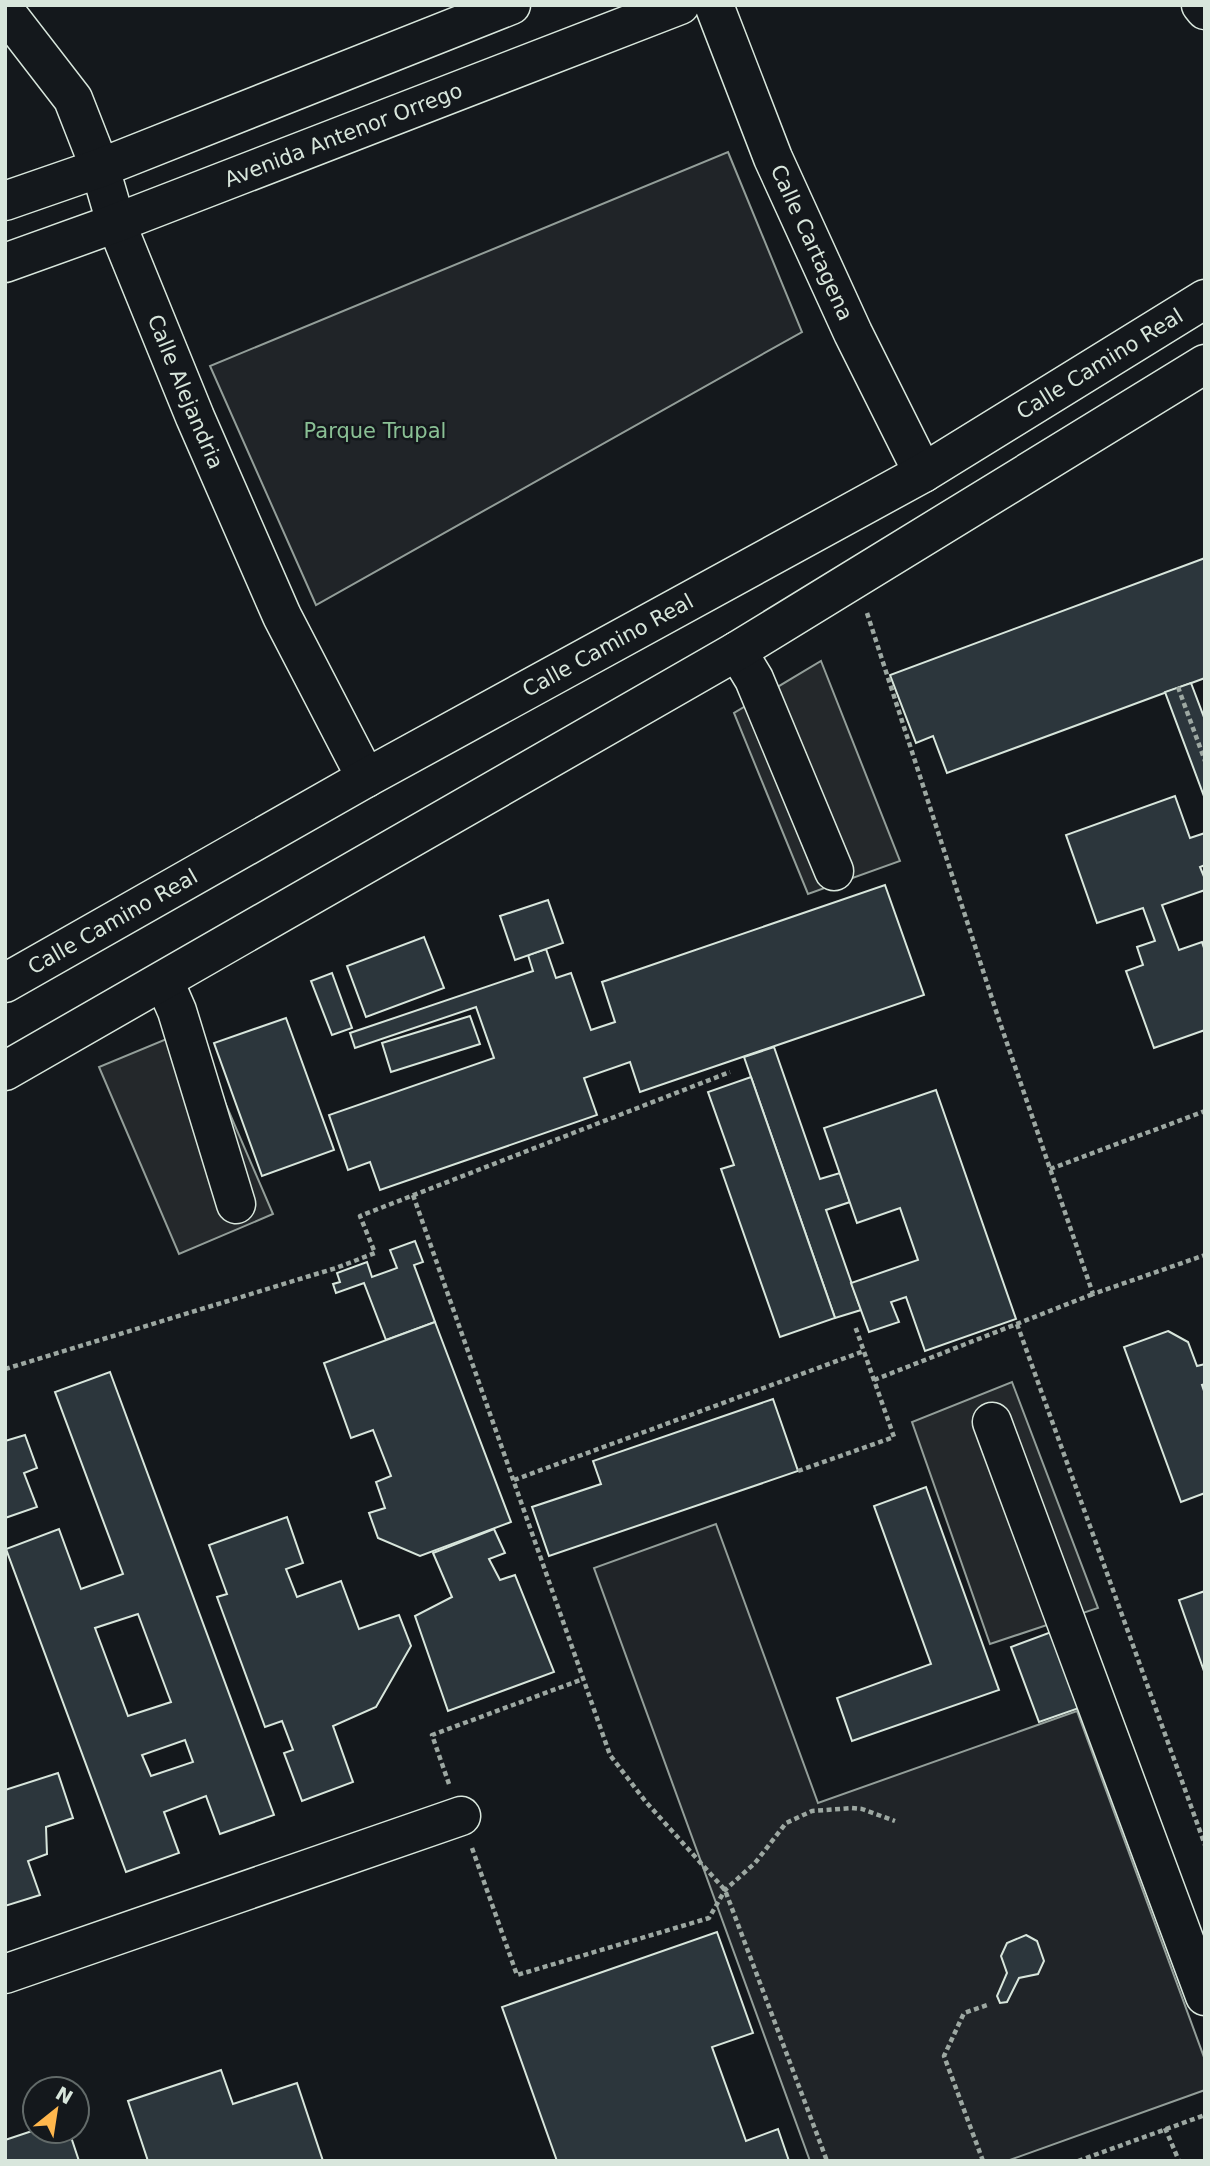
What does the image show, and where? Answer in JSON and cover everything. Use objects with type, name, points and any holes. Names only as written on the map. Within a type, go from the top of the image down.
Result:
[{"type":"street","points":[[5,201],[100,168],[511,5]]},
{"type":"street","name":"Avenida Antenor Orrego","points":[[5,262],[116,223],[680,5]]},
{"type":"street","name":"Calle Cartagena","points":[[714,5],[773,158],[853,333],[923,473]]},
{"type":"street","points":[[1201,5],[1205,10]]},
{"type":"street","name":"Calle Alejandria","points":[[5,11],[73,99],[100,168],[116,223],[195,417],[282,616],[366,778]]},
{"type":"street","name":"Calle Camino Real","points":[[5,983],[366,778],[923,473],[1205,299]]},
{"type":"street","points":[[5,1071],[737,651],[1205,364]]},
{"type":"street","points":[[737,651],[754,678],[834,871]]},
{"type":"street","points":[[164,981],[177,1011],[236,1203]]},
{"type":"street","points":[[992,1422],[1205,1996]]},
{"type":"street","points":[[5,1974],[461,1816]]},
{"type":"path","points":[[848,583],[867,611],[998,1017],[1093,1294]]},
{"type":"path","points":[[1178,687],[1205,761]]},
{"type":"path","points":[[5,1369],[336,1268],[375,1253],[360,1216],[730,1072]]},
{"type":"path","points":[[1050,1169],[1205,1111]]},
{"type":"path","points":[[413,1195],[610,1755],[646,1802],[725,1890],[827,2161]]},
{"type":"path","points":[[874,1380],[1093,1294],[1205,1255]]},
{"type":"path","points":[[1017,1324],[1205,1845]]},
{"type":"path","points":[[798,1471],[894,1437],[855,1326]]},
{"type":"path","points":[[514,1480],[864,1351]]},
{"type":"path","points":[[517,1975],[709,1918],[725,1890],[755,1863],[786,1823],[812,1811],[862,1809],[895,1821]]},
{"type":"path","points":[[982,2161],[944,2056],[964,2013],[990,2004]]},
{"type":"path","points":[[1078,2161],[1205,2115]]},
{"type":"path","points":[[1165,2128],[1179,2161]]},
{"type":"green space","name":"Parque Trupal","points":[[728,152],[802,332],[316,605],[210,366]]},
{"type":"green space","points":[[716,1524],[818,1803],[1077,1711],[1205,2060],[1205,2090],[1007,2161],[810,2161],[594,1568]]},
{"type":"shaded area","points":[[821,661],[900,861],[808,894],[734,713]]},
{"type":"shaded area","points":[[193,1028],[273,1214],[179,1254],[99,1067]]},
{"type":"shaded area","points":[[1012,1382],[1098,1608],[990,1644],[912,1422]]},
{"type":"building","points":[[1205,558],[1205,678],[947,773],[933,736],[916,743],[890,675]]},
{"type":"building","points":[[1191,683],[1205,720],[1205,799],[1165,692]]},
{"type":"building","points":[[1175,796],[1190,838],[1205,833],[1205,865],[1200,867],[1205,879],[1205,890],[1162,905],[1179,950],[1202,942],[1205,951],[1205,1030],[1154,1048],[1126,971],[1143,965],[1137,947],[1155,941],[1143,908],[1097,923],[1066,835]]},
{"type":"building","points":[[885,885],[924,995],[640,1092],[630,1062],[584,1078],[597,1115],[380,1190],[370,1162],[348,1170],[329,1115],[494,1058],[476,1007],[355,1048],[350,1033],[533,971],[528,955],[546,949],[556,978],[571,973],[591,1030],[615,1022],[602,982]]},
{"type":"building","points":[[548,900],[563,943],[515,960],[500,916]]},
{"type":"building","points":[[424,937],[444,988],[366,1017],[347,966]]},
{"type":"building","points":[[332,973],[352,1028],[332,1035],[311,981]]},
{"type":"building","points":[[470,1016],[480,1044],[391,1072],[382,1043]]},
{"type":"building","points":[[286,1018],[334,1150],[262,1176],[214,1043]]},
{"type":"building","points":[[774,1047],[820,1179],[840,1173],[850,1202],[826,1210],[861,1310],[835,1318],[744,1057]]},
{"type":"building","points":[[751,1077],[835,1318],[780,1337],[721,1169],[734,1165],[708,1092]]},
{"type":"building","points":[[936,1090],[1016,1319],[925,1351],[906,1297],[891,1302],[899,1322],[869,1332],[851,1283],[918,1260],[900,1208],[857,1223],[824,1128]]},
{"type":"building","points":[[415,1241],[423,1262],[414,1265],[435,1322],[386,1340],[364,1283],[336,1293],[333,1284],[340,1282],[337,1273],[367,1262],[372,1277],[397,1268],[390,1250]]},
{"type":"building","points":[[435,1322],[511,1522],[420,1556],[378,1538],[369,1513],[385,1508],[376,1482],[391,1476],[373,1430],[351,1438],[324,1363]]},
{"type":"building","points":[[1168,1331],[1188,1342],[1197,1366],[1205,1364],[1205,1384],[1202,1385],[1205,1394],[1205,1493],[1181,1502],[1124,1347]]},
{"type":"building","points":[[110,1372],[274,1815],[220,1834],[206,1796],[164,1812],[179,1853],[126,1872],[6,1549],[59,1529],[81,1589],[123,1574],[55,1392]],"holes":[[[138,1614],[171,1702],[128,1716],[95,1628]],[[185,1740],[193,1762],[151,1776],[142,1755]]]},
{"type":"building","points":[[773,1399],[798,1471],[549,1556],[532,1507],[601,1484],[593,1461]]},
{"type":"building","points":[[25,1435],[37,1468],[24,1473],[37,1507],[5,1518],[5,1441]]},
{"type":"building","points":[[926,1487],[999,1690],[852,1741],[837,1698],[931,1664],[874,1506]]},
{"type":"building","points":[[287,1517],[303,1563],[286,1569],[297,1597],[341,1581],[359,1629],[399,1615],[411,1646],[376,1707],[333,1726],[353,1782],[302,1801],[284,1753],[293,1750],[282,1721],[265,1727],[217,1597],[227,1594],[209,1545]]},
{"type":"building","points":[[494,1529],[505,1553],[489,1559],[500,1580],[515,1575],[554,1672],[448,1711],[415,1616],[452,1597],[433,1553]]},
{"type":"building","points":[[1205,1591],[1205,1674],[1179,1600]]},
{"type":"building","points":[[1054,1631],[1082,1707],[1039,1722],[1011,1647]]},
{"type":"building","points":[[58,1773],[73,1818],[46,1827],[47,1854],[28,1861],[40,1895],[5,1906],[5,1790]]},
{"type":"building","points":[[717,1932],[753,2033],[712,2047],[746,2141],[778,2129],[789,2161],[557,2161],[502,2007]]},
{"type":"building","points":[[1026,1935],[1037,1941],[1044,1961],[1038,1974],[1019,1978],[1007,2002],[1000,2003],[997,1996],[1007,1973],[1001,1956],[1007,1943]]},
{"type":"building","points":[[221,2070],[233,2104],[297,2083],[323,2161],[148,2161],[128,2101]]},
{"type":"building","points":[[21,2135],[21,2145],[74,2145],[79,2161],[5,2161],[5,2140]]}]
